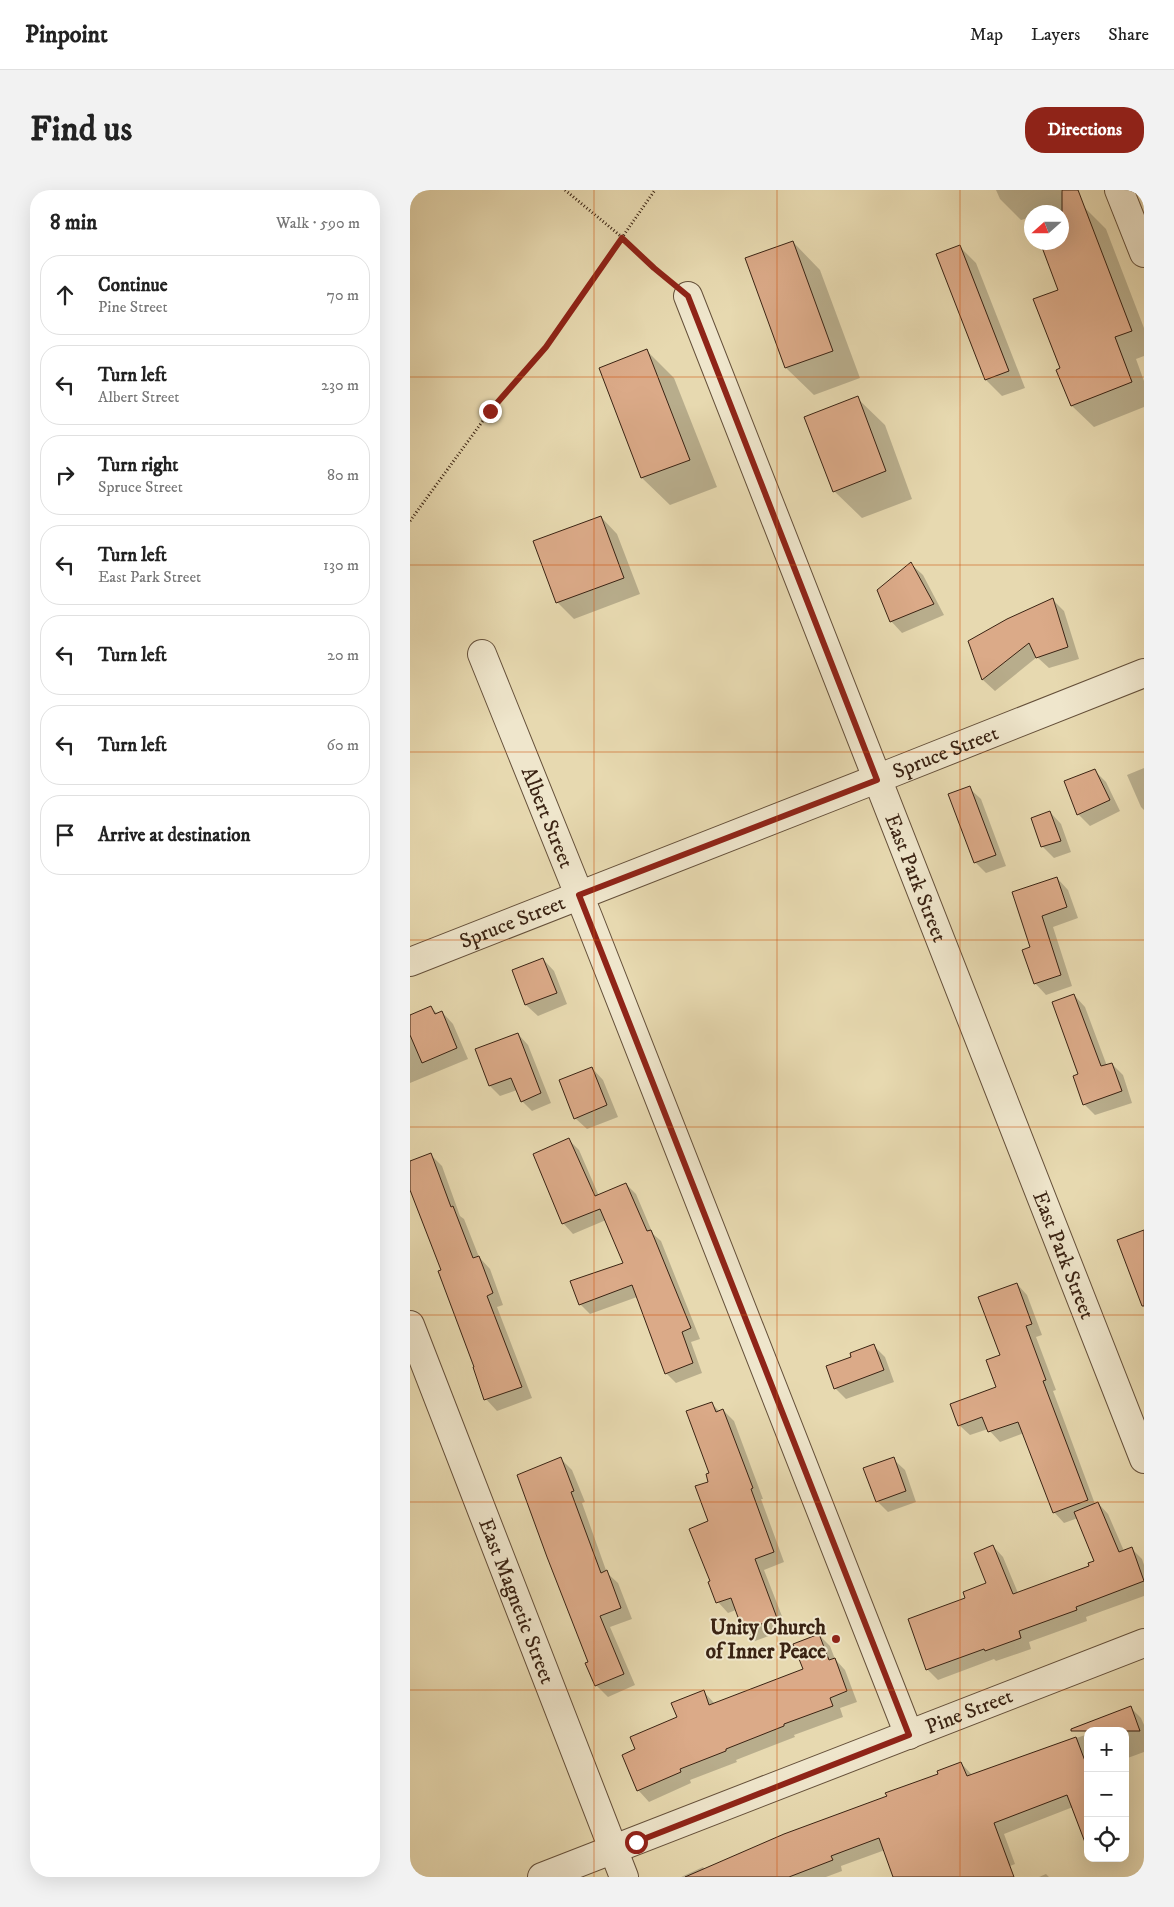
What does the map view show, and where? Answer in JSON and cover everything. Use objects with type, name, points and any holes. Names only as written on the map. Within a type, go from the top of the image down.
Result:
[{"type":"street","points":[[1119,190],[1144,253]]},
{"type":"street","name":"East Park Street","points":[[688,296],[1144,1459]]},
{"type":"street","name":"Albert Street","points":[[482,654],[579,895],[909,1735]]},
{"type":"street","name":"Spruce Street","points":[[410,962],[1144,674]]},
{"type":"street","name":"East Magnetic Street","points":[[410,1325],[624,1877]]},
{"type":"street","name":"Pine Street","points":[[542,1877],[1144,1643]]},
{"type":"path","points":[[565,190],[688,296]]},
{"type":"path","points":[[410,521],[490,411],[546,347],[655,190]]},
{"type":"building","points":[[1062,190],[1078,190],[1132,331],[1115,337],[1132,382],[1071,406],[1056,370],[1060,368],[1033,299],[1058,290],[1043,250],[1069,250],[1069,205],[1062,205]]},
{"type":"building","points":[[793,241],[833,351],[785,368],[745,258]]},
{"type":"building","points":[[960,245],[1009,371],[985,380],[936,254]]},
{"type":"building","points":[[647,349],[690,460],[641,478],[599,368]]},
{"type":"building","points":[[858,396],[886,471],[833,492],[804,417]]},
{"type":"building","points":[[601,516],[624,578],[556,603],[533,541]]},
{"type":"building","points":[[911,562],[934,604],[890,622],[877,590]]},
{"type":"building","points":[[1053,598],[1068,647],[1036,658],[1029,643],[982,680],[968,641],[1007,619]]},
{"type":"building","points":[[1095,769],[1110,800],[1077,815],[1064,781]]},
{"type":"building","points":[[970,786],[996,855],[974,863],[948,794]]},
{"type":"building","points":[[1050,811],[1061,841],[1041,847],[1031,818]]},
{"type":"building","points":[[1057,877],[1067,907],[1042,916],[1061,975],[1034,984],[1022,950],[1030,947],[1012,892]]},
{"type":"building","points":[[543,958],[557,993],[525,1005],[512,970]]},
{"type":"building","points":[[1074,994],[1101,1066],[1112,1063],[1122,1091],[1083,1105],[1073,1076],[1078,1074],[1052,1002]]},
{"type":"building","points":[[431,1006],[435,1014],[442,1011],[457,1048],[422,1063],[410,1035],[410,1015]]},
{"type":"building","points":[[518,1033],[541,1093],[521,1102],[511,1078],[489,1086],[475,1049]]},
{"type":"building","points":[[592,1067],[607,1105],[574,1119],[559,1080]]},
{"type":"building","points":[[569,1138],[595,1196],[626,1183],[647,1231],[651,1230],[691,1328],[682,1332],[693,1363],[665,1374],[632,1285],[579,1305],[570,1281],[623,1263],[600,1209],[562,1224],[533,1154]]},
{"type":"building","points":[[431,1153],[473,1258],[479,1256],[493,1293],[487,1296],[522,1387],[484,1400],[474,1367],[438,1271],[441,1270],[410,1190],[410,1161]]},
{"type":"building","points":[[1144,1230],[1144,1306],[1142,1306],[1117,1240]]},
{"type":"building","points":[[1017,1283],[1032,1324],[1026,1326],[1046,1380],[1043,1381],[1088,1500],[1053,1513],[1018,1422],[988,1432],[982,1417],[958,1426],[950,1404],[996,1387],[986,1360],[1000,1355],[978,1297]]},
{"type":"building","points":[[874,1344],[884,1370],[834,1389],[826,1366],[851,1357],[850,1353]]},
{"type":"building","points":[[712,1402],[716,1412],[723,1409],[753,1488],[751,1489],[774,1552],[755,1559],[777,1618],[743,1631],[731,1598],[716,1603],[708,1582],[710,1581],[689,1529],[708,1521],[695,1486],[708,1482],[706,1474],[709,1473],[686,1411]]},
{"type":"building","points":[[561,1457],[574,1491],[571,1492],[601,1573],[607,1570],[621,1608],[600,1616],[624,1674],[595,1686],[585,1663],[588,1662],[517,1475]]},
{"type":"building","points":[[894,1457],[906,1491],[876,1502],[863,1468]]},
{"type":"building","points":[[1098,1502],[1119,1552],[1132,1547],[1144,1581],[1076,1607],[1077,1610],[1019,1631],[1021,1638],[926,1670],[908,1619],[965,1598],[963,1592],[986,1583],[974,1553],[993,1545],[1013,1594],[1089,1566],[1088,1563],[1094,1561],[1074,1512]]},
{"type":"building","points":[[819,1634],[829,1660],[835,1658],[847,1691],[830,1698],[833,1706],[784,1724],[784,1726],[726,1749],[726,1751],[680,1769],[681,1772],[637,1791],[622,1755],[635,1749],[630,1737],[677,1717],[671,1703],[704,1690],[709,1705],[803,1669],[793,1644]]},
{"type":"building","points":[[1131,1706],[1140,1731],[1129,1731],[1129,1727],[1084,1727],[1084,1731],[1071,1731],[1071,1729]]},
{"type":"building","points":[[1076,1737],[1084,1758],[1084,1840],[1067,1795],[994,1823],[1014,1877],[893,1877],[879,1838],[831,1856],[833,1860],[789,1877],[685,1877],[784,1834],[887,1796],[885,1793],[938,1774],[937,1771],[961,1762],[967,1776]]},
{"type":"place","name":"Unity Church of Inner Peace","points":[[836,1639]]},
{"type":"route","points":[[490,411],[546,347],[622,238],[688,296],[877,780],[579,895],[909,1735],[636,1842]]}]
